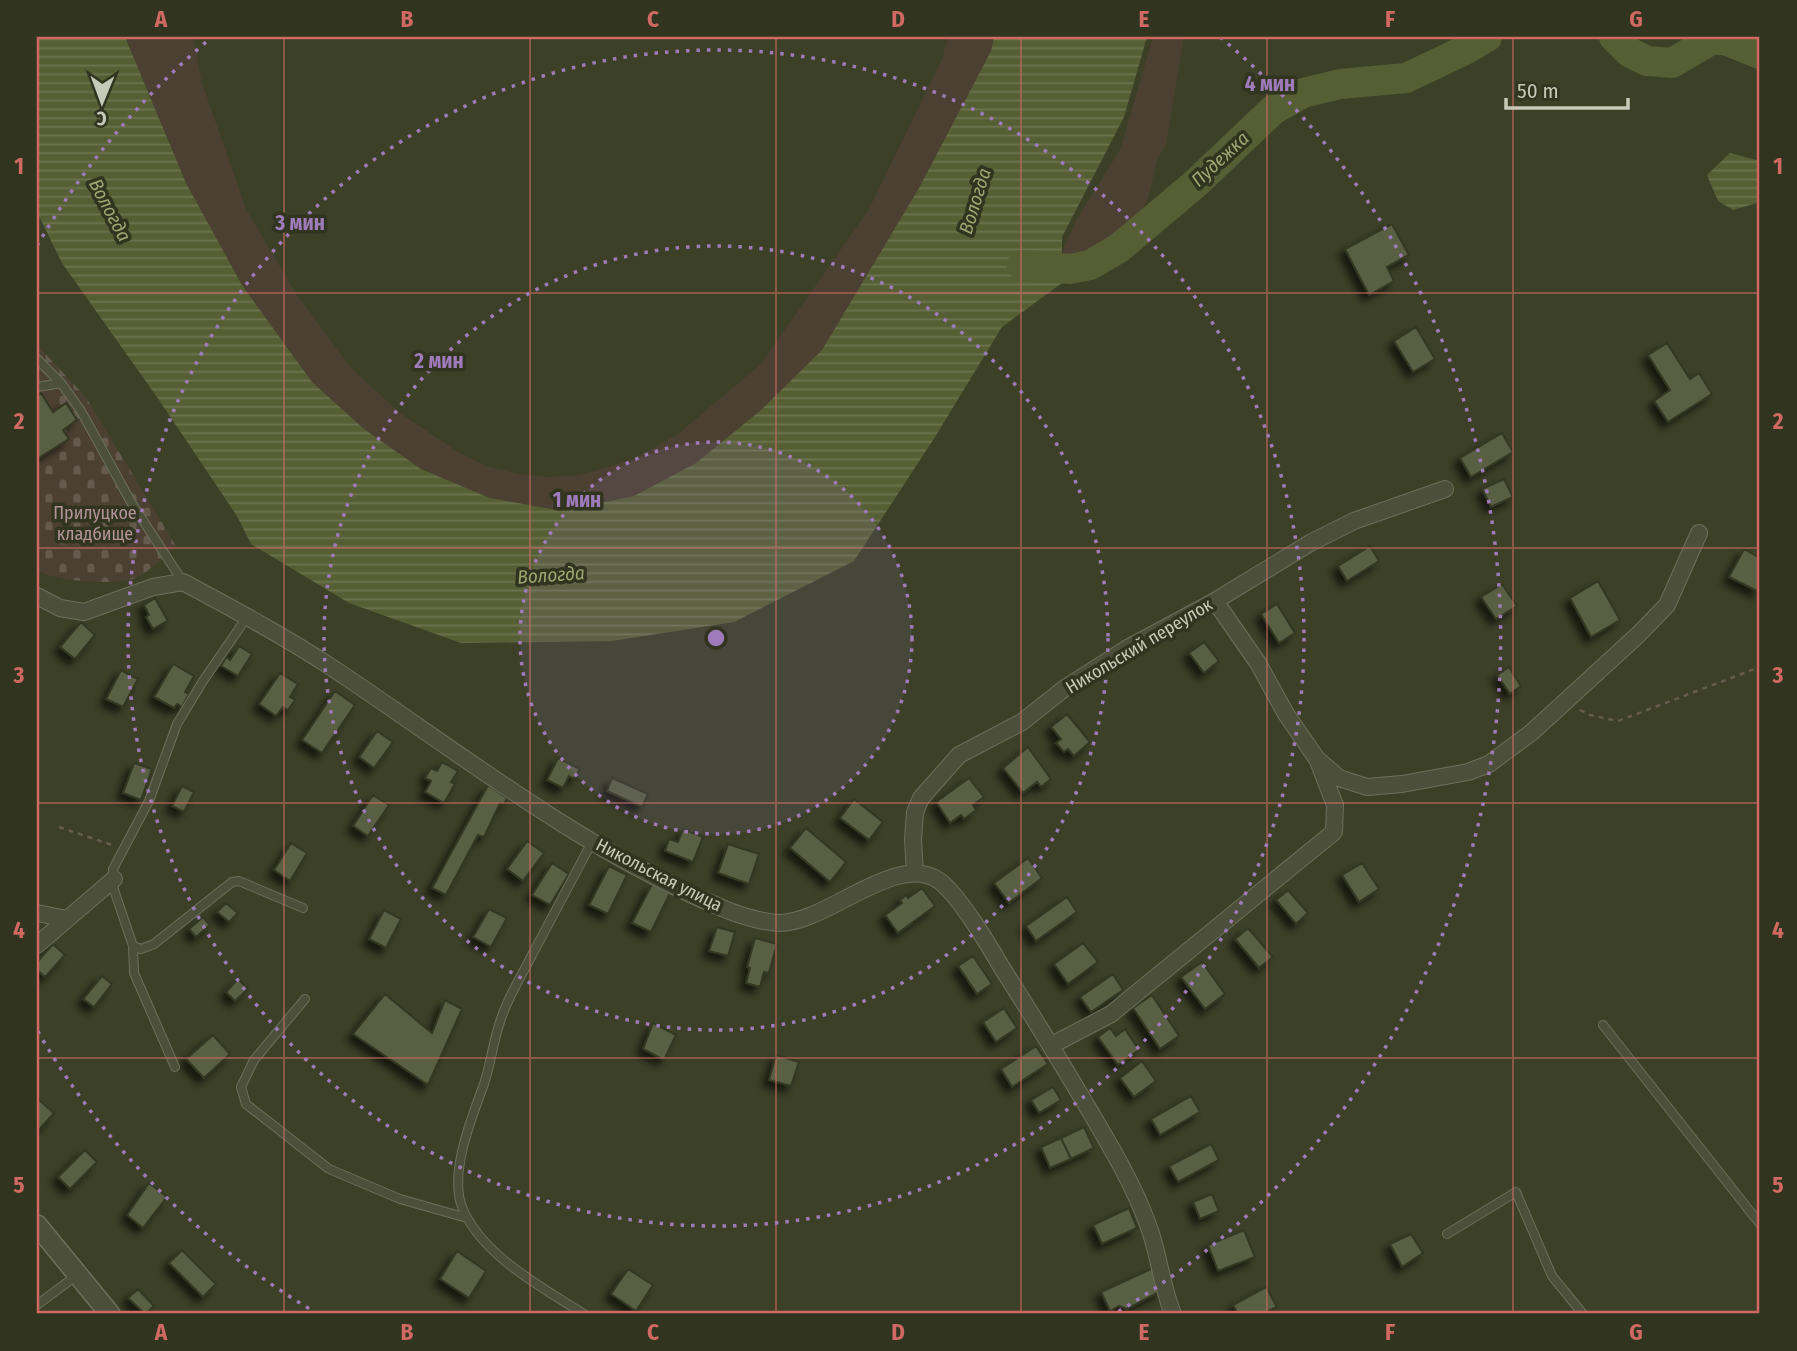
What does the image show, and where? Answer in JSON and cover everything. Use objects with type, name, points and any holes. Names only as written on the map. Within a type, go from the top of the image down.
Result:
[{"type":"street","name":"Никольский переулок","points":[[915,873],[915,812],[921,798],[959,755],[1022,722],[1065,688],[1126,649],[1215,601],[1310,543],[1354,522],[1445,489]]},
{"type":"street","points":[[1317,759],[1339,778],[1367,787],[1468,772],[1489,764],[1532,732],[1667,605],[1699,533]]},
{"type":"street","points":[[37,596],[60,608],[84,612],[153,587],[183,582]]},
{"type":"street","name":"Никольская улица","points":[[183,582],[329,665],[466,761],[592,842],[689,894],[741,915],[780,923],[810,916],[891,877],[915,873]]},
{"type":"street","points":[[1052,1045],[1111,1014],[1334,832],[1335,805],[1317,759],[1286,714],[1258,663],[1215,601]]},
{"type":"street","points":[[915,873],[938,880],[958,902],[1052,1045],[1126,1173],[1148,1224],[1173,1314]]},
{"type":"street","points":[[37,945],[114,879]]},
{"type":"street","points":[[37,913],[67,919]]},
{"type":"street","points":[[37,1225],[110,1314]]},
{"type":"lane","points":[[37,359],[61,383],[80,411],[131,502],[183,582]]},
{"type":"lane","points":[[37,387],[61,383]]},
{"type":"lane","points":[[175,1067],[134,973],[133,946],[114,890],[113,869],[149,801],[177,724],[247,617]]},
{"type":"lane","points":[[584,1314],[530,1280],[488,1244],[467,1218],[458,1186],[468,1130],[490,1066],[499,1024],[510,996],[592,842]]},
{"type":"lane","points":[[133,946],[141,949],[153,944],[232,882],[239,881],[303,908]]},
{"type":"lane","points":[[304,999],[254,1060],[241,1087],[246,1104],[330,1169],[400,1199],[467,1218]]},
{"type":"lane","points":[[1603,1025],[1760,1224]]},
{"type":"lane","points":[[1447,1234],[1516,1192],[1552,1276],[1583,1314]]},
{"type":"lane","points":[[37,1305],[77,1275]]},
{"type":"path","points":[[1564,702],[1590,715],[1618,721],[1760,667]]},
{"type":"path","points":[[59,827],[122,849]]},
{"type":"green space","points":[[125,37],[193,37],[202,83],[246,209],[295,292],[350,367],[400,413],[458,452],[487,466],[518,474],[549,477],[579,475],[632,460],[678,434],[761,364],[869,209],[942,59],[948,37],[994,37],[991,51],[919,188],[822,350],[761,410],[696,463],[634,496],[562,511],[490,498],[421,469],[364,429],[312,382],[242,285],[186,183]]},
{"type":"green space","points":[[1153,37],[1184,37],[1166,144],[1157,160],[1148,199],[1133,224],[1087,260],[1073,263],[1063,254],[1064,247],[1078,217],[1120,150]]},
{"type":"green space","name":"Прилуцкое кладбище","points":[[37,345],[85,396],[176,546],[138,577],[111,582],[84,581],[57,577],[37,570]]},
{"type":"water","name":"Вологда","points":[[37,37],[125,37],[186,183],[242,285],[312,382],[364,429],[421,469],[490,498],[562,511],[634,496],[696,463],[761,410],[822,350],[919,188],[991,51],[994,37],[1147,37],[1124,117],[1062,237],[1062,283],[1002,327],[935,437],[854,561],[734,622],[612,641],[461,643],[349,603],[251,544],[237,516],[159,400],[62,263],[37,212]]},
{"type":"water","points":[[1730,153],[1760,161],[1760,196],[1757,203],[1733,210],[1718,201],[1707,175]]},
{"type":"building","points":[[1392,224],[1409,255],[1387,267],[1394,281],[1369,295],[1345,249]]},
{"type":"building","points":[[1416,327],[1435,359],[1413,372],[1394,341]]},
{"type":"building","points":[[1667,343],[1690,379],[1699,373],[1712,394],[1668,422],[1654,401],[1670,390],[1648,355]]},
{"type":"building","points":[[41,393],[53,412],[66,403],[77,420],[63,430],[69,439],[37,459],[37,396]]},
{"type":"building","points":[[1502,433],[1513,452],[1471,477],[1460,458]]},
{"type":"building","points":[[1504,479],[1513,497],[1491,507],[1482,489]]},
{"type":"building","points":[[1370,546],[1379,561],[1347,581],[1338,566]]},
{"type":"building","points":[[1744,549],[1760,558],[1759,592],[1729,577]]},
{"type":"building","points":[[1598,581],[1620,620],[1591,637],[1570,598]]},
{"type":"building","points":[[1502,584],[1517,606],[1496,619],[1481,597]]},
{"type":"building","points":[[155,598],[168,621],[153,629],[146,617],[149,615],[144,605]]},
{"type":"building","points":[[1277,604],[1295,633],[1279,643],[1261,614]]},
{"type":"building","points":[[81,622],[95,635],[75,659],[60,647]]},
{"type":"building","points":[[1204,642],[1219,661],[1204,673],[1189,653]]},
{"type":"building","points":[[239,646],[252,654],[238,676],[221,666],[226,657],[230,660]]},
{"type":"building","points":[[173,664],[194,676],[185,692],[189,694],[182,707],[177,704],[174,708],[154,697]]},
{"type":"building","points":[[1509,667],[1521,686],[1510,694],[1497,675]]},
{"type":"building","points":[[121,670],[138,679],[123,707],[106,699]]},
{"type":"building","points":[[280,673],[298,684],[290,697],[295,700],[288,710],[283,707],[276,716],[259,704]]},
{"type":"building","points":[[335,691],[355,705],[322,753],[302,740]]},
{"type":"building","points":[[1067,714],[1090,742],[1074,756],[1068,749],[1064,752],[1056,743],[1061,739],[1051,727]]},
{"type":"building","points":[[377,731],[393,742],[374,768],[359,757]]},
{"type":"building","points":[[1028,747],[1051,779],[1041,787],[1037,782],[1023,793],[1003,768]]},
{"type":"building","points":[[558,758],[580,769],[574,779],[569,776],[563,788],[547,780]]},
{"type":"building","points":[[442,762],[458,771],[451,782],[455,784],[444,803],[425,792],[431,781],[425,778],[431,768],[437,771]]},
{"type":"building","points":[[134,763],[152,769],[141,800],[123,793]]},
{"type":"building","points":[[612,778],[648,794],[642,807],[607,791]]},
{"type":"building","points":[[969,778],[984,797],[973,805],[976,810],[964,819],[961,815],[950,823],[936,802]]},
{"type":"building","points":[[488,785],[507,798],[504,805],[500,803],[484,837],[478,835],[446,895],[432,888]]},
{"type":"building","points":[[182,786],[194,792],[184,812],[172,806]]},
{"type":"building","points":[[373,795],[389,805],[368,836],[353,826]]},
{"type":"building","points":[[854,799],[883,822],[869,840],[840,818]]},
{"type":"building","points":[[806,828],[846,862],[830,882],[790,848]]},
{"type":"building","points":[[683,829],[703,837],[693,862],[665,851],[669,839],[678,842]]},
{"type":"building","points":[[527,841],[544,853],[523,881],[507,869]]},
{"type":"building","points":[[291,843],[307,853],[290,881],[274,870]]},
{"type":"building","points":[[728,844],[759,854],[749,884],[718,873]]},
{"type":"building","points":[[1028,858],[1042,878],[1009,903],[994,883]]},
{"type":"building","points":[[552,863],[569,874],[550,905],[532,895]]},
{"type":"building","points":[[1362,863],[1379,889],[1359,902],[1342,875]]},
{"type":"building","points":[[609,866],[627,875],[608,914],[589,905]]},
{"type":"building","points":[[652,884],[670,893],[651,932],[632,923]]},
{"type":"building","points":[[922,888],[935,906],[898,933],[885,915],[902,903],[900,900],[906,895],[908,898]]},
{"type":"building","points":[[1288,890],[1308,913],[1296,924],[1276,900]]},
{"type":"building","points":[[1067,897],[1077,912],[1036,941],[1026,926]]},
{"type":"building","points":[[226,903],[238,913],[229,922],[217,912]]},
{"type":"building","points":[[489,909],[507,918],[491,947],[473,937]]},
{"type":"building","points":[[384,910],[401,919],[386,948],[369,939]]},
{"type":"building","points":[[203,917],[210,925],[196,937],[189,929]]},
{"type":"building","points":[[717,927],[735,932],[728,956],[709,951]]},
{"type":"building","points":[[1248,928],[1273,957],[1259,968],[1235,939]]},
{"type":"building","points":[[755,938],[777,944],[769,973],[764,972],[760,987],[746,983],[750,968],[747,967]]},
{"type":"building","points":[[1083,943],[1098,962],[1068,984],[1054,964]]},
{"type":"building","points":[[53,944],[65,955],[45,977],[37,970],[37,962]]},
{"type":"building","points":[[973,956],[992,984],[977,994],[958,966]]},
{"type":"building","points":[[1202,962],[1225,994],[1205,1009],[1181,977]]},
{"type":"building","points":[[1113,974],[1123,990],[1091,1012],[1080,997]]},
{"type":"building","points":[[102,976],[112,984],[94,1007],[83,999]]},
{"type":"building","points":[[238,979],[248,989],[235,1001],[226,992]]},
{"type":"building","points":[[385,994],[432,1033],[445,1000],[462,1009],[428,1085],[353,1034]]},
{"type":"building","points":[[1152,995],[1179,1036],[1160,1049],[1133,1008]]},
{"type":"building","points":[[1004,1008],[1017,1028],[996,1042],[983,1022]]},
{"type":"building","points":[[653,1023],[676,1035],[664,1060],[643,1049]]},
{"type":"building","points":[[1110,1028],[1116,1036],[1125,1029],[1139,1050],[1118,1065],[1098,1037]]},
{"type":"building","points":[[213,1035],[230,1054],[204,1078],[186,1059]]},
{"type":"building","points":[[1036,1046],[1048,1064],[1012,1087],[1001,1069]]},
{"type":"building","points":[[776,1055],[799,1062],[791,1086],[769,1080]]},
{"type":"building","points":[[1142,1061],[1156,1081],[1134,1097],[1120,1078]]},
{"type":"building","points":[[1053,1087],[1061,1100],[1039,1113],[1031,1100]]},
{"type":"building","points":[[1191,1096],[1200,1112],[1160,1135],[1151,1119]]},
{"type":"building","points":[[39,1100],[54,1113],[37,1132],[37,1102]]},
{"type":"building","points":[[1084,1127],[1094,1148],[1071,1159],[1061,1138]]},
{"type":"building","points":[[1061,1138],[1071,1159],[1050,1168],[1041,1147]]},
{"type":"building","points":[[1211,1144],[1219,1160],[1178,1182],[1169,1166]]},
{"type":"building","points":[[85,1150],[97,1162],[70,1189],[58,1177]]},
{"type":"building","points":[[149,1183],[167,1197],[143,1228],[127,1215]]},
{"type":"building","points":[[1212,1194],[1219,1211],[1200,1219],[1193,1202]]},
{"type":"building","points":[[1129,1208],[1137,1228],[1102,1244],[1093,1225]]},
{"type":"building","points":[[1244,1230],[1255,1257],[1218,1271],[1208,1245]]},
{"type":"building","points":[[1411,1234],[1423,1253],[1402,1267],[1390,1244]]},
{"type":"building","points":[[182,1250],[216,1284],[203,1297],[169,1263]]},
{"type":"building","points":[[457,1251],[486,1271],[469,1298],[440,1279]]},
{"type":"building","points":[[1153,1268],[1161,1291],[1127,1309],[1119,1306],[1110,1311],[1101,1292]]},
{"type":"building","points":[[628,1269],[653,1285],[636,1311],[611,1294]]},
{"type":"building","points":[[1266,1287],[1277,1307],[1262,1314],[1238,1314],[1233,1305]]},
{"type":"building","points":[[138,1289],[154,1306],[145,1314],[128,1298]]},
{"type":"waterway","name":"Пудежка","points":[[1022,265],[1070,269],[1090,265],[1119,248],[1195,184],[1273,110],[1303,93],[1340,84],[1406,78],[1487,37]]},
{"type":"waterway","name":"Пудежка","points":[[1614,37],[1629,52],[1647,61],[1672,63],[1711,40],[1725,40],[1760,54]]}]
